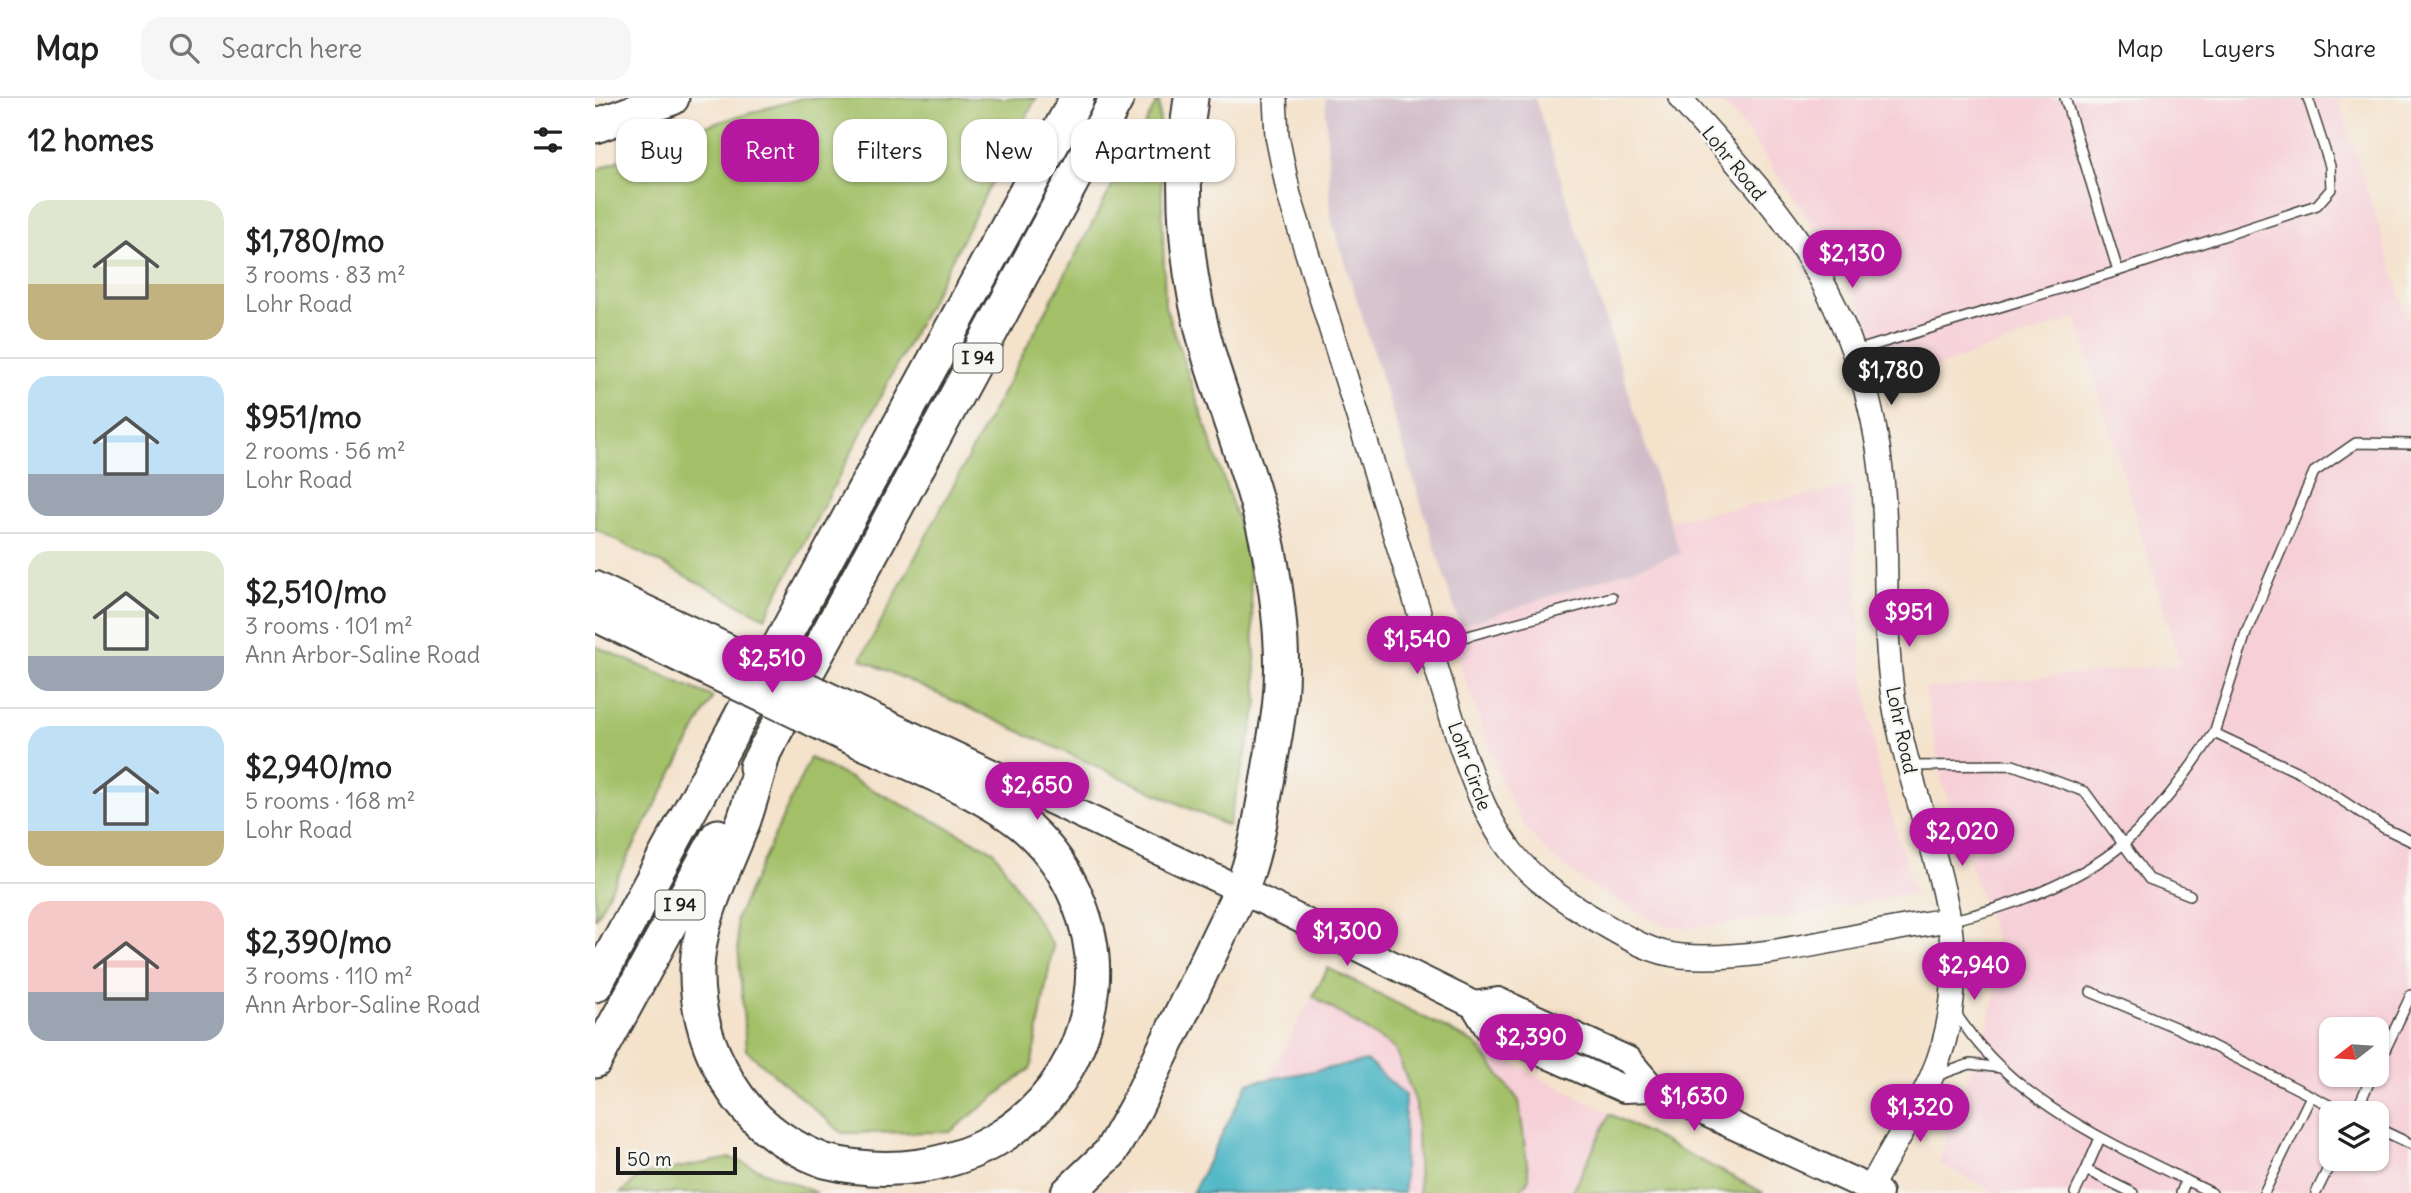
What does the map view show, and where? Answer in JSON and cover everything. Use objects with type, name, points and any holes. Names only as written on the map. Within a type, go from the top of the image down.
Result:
[{"type":"highway","points":[[595,126],[671,98]]},
{"type":"highway","name":"I 94","points":[[595,985],[1077,98]]},
{"type":"highway","name":"I 94","points":[[595,1061],[1117,98]]},
{"type":"highway","points":[[1068,1193],[1109,1153],[1135,1109],[1241,890],[1253,860],[1280,699],[1281,648],[1277,598],[1267,544],[1210,357],[1190,270],[1185,222],[1185,169],[1191,98]]},
{"type":"highway","points":[[595,614],[704,652],[848,720],[1003,811],[1030,831],[1073,888],[1088,929],[1094,966],[1090,1012],[1075,1058],[1056,1092],[1024,1127],[990,1150],[946,1169],[910,1176],[868,1174],[806,1154],[772,1133],[747,1110],[729,1085],[711,1051],[700,1010],[698,978],[703,931],[744,818],[765,749]]},
{"type":"main road","points":[[595,585],[704,652]]},
{"type":"main road","points":[[848,720],[1241,890],[1474,1005],[1498,1001],[1628,1060],[1652,1088],[1872,1192]]},
{"type":"street","name":"Lohr Circle","points":[[1275,98],[1277,136],[1289,195],[1483,808],[1509,851],[1540,883],[1640,945],[1679,956],[1774,949],[1950,920]]},
{"type":"street","name":"Lohr Road","points":[[1680,98],[1806,252],[1832,298],[1855,351],[1882,474],[1886,521],[1886,638],[1894,699],[1909,766],[1943,880],[1955,962],[1951,1005],[1931,1077],[1872,1192]]},
{"type":"lane","points":[[2066,98],[2118,271]]},
{"type":"lane","points":[[1855,351],[2118,271],[2317,205],[2331,189],[2330,166],[2308,98]]},
{"type":"lane","points":[[1950,920],[1998,909],[2052,887],[2121,845],[2176,789],[2214,733],[2246,633],[2314,472],[2356,443],[2411,444]]},
{"type":"lane","points":[[1431,646],[1612,597]]},
{"type":"lane","points":[[2214,733],[2302,774],[2384,828],[2411,841]]},
{"type":"lane","points":[[1909,766],[2013,765],[2085,792],[2148,879],[2190,895]]},
{"type":"lane","points":[[2091,992],[2177,1028],[2321,1101]]},
{"type":"lane","points":[[2389,1042],[2411,995]]},
{"type":"lane","points":[[1951,1005],[1965,1028],[2002,1068],[2060,1114],[2100,1138],[2213,1193]]},
{"type":"lane","points":[[1931,1077],[1970,1064],[2002,1068]]},
{"type":"lane","points":[[2265,1193],[2311,1096]]},
{"type":"lane","points":[[2389,1134],[2411,1144]]},
{"type":"lane","points":[[2075,1193],[2100,1138]]},
{"type":"lane","points":[[2086,1170],[2133,1193]]},
{"type":"lane","points":[[2316,1193],[2327,1171]]},
{"type":"lane","points":[[2181,1193],[2186,1180]]},
{"type":"shaded area","points":[[1325,98],[1535,98],[1680,554],[1460,626],[1331,218]]},
{"type":"shaded area","points":[[1718,98],[2338,98],[2411,328],[2411,1193],[1997,1193],[1939,1164],[1950,1116],[1985,1040],[1997,987],[1994,936],[1942,781],[1925,689],[2180,664],[2076,318],[1897,381],[1839,262],[1742,124]]},
{"type":"shaded area","points":[[1852,487],[1861,653],[1877,766],[1915,893],[1798,915],[1693,928],[1662,925],[1585,882],[1552,857],[1524,826],[1501,781],[1448,630],[1680,554],[1670,520]]},
{"type":"shaded area","points":[[1328,968],[1764,1193],[1204,1193]]},
{"type":"green space","points":[[802,98],[1036,98],[1025,119],[961,119],[961,182],[992,182],[765,618],[595,529],[595,171],[616,161],[616,182],[707,182],[707,126],[721,121],[721,182],[819,182],[819,119],[730,119]]},
{"type":"green space","points":[[1159,98],[1160,119],[1148,119]]},
{"type":"green space","points":[[1114,182],[1161,182],[1165,306],[1248,551],[1258,703],[1228,826],[861,659]]},
{"type":"green space","points":[[595,646],[713,697],[595,919]]},
{"type":"green space","points":[[810,758],[994,851],[1053,946],[1031,1068],[950,1132],[842,1133],[746,1050],[736,919]]},
{"type":"green space","points":[[1328,968],[1476,1044],[1519,1101],[1529,1179],[1518,1193],[1419,1193],[1416,1103],[1395,1049],[1313,996]]},
{"type":"green space","points":[[1610,1114],[1764,1193],[1572,1193]]},
{"type":"green space","points":[[731,1158],[817,1193],[621,1193],[641,1175]]},
{"type":"water","points":[[1367,1061],[1405,1095],[1404,1193],[1192,1193],[1248,1083]]}]
